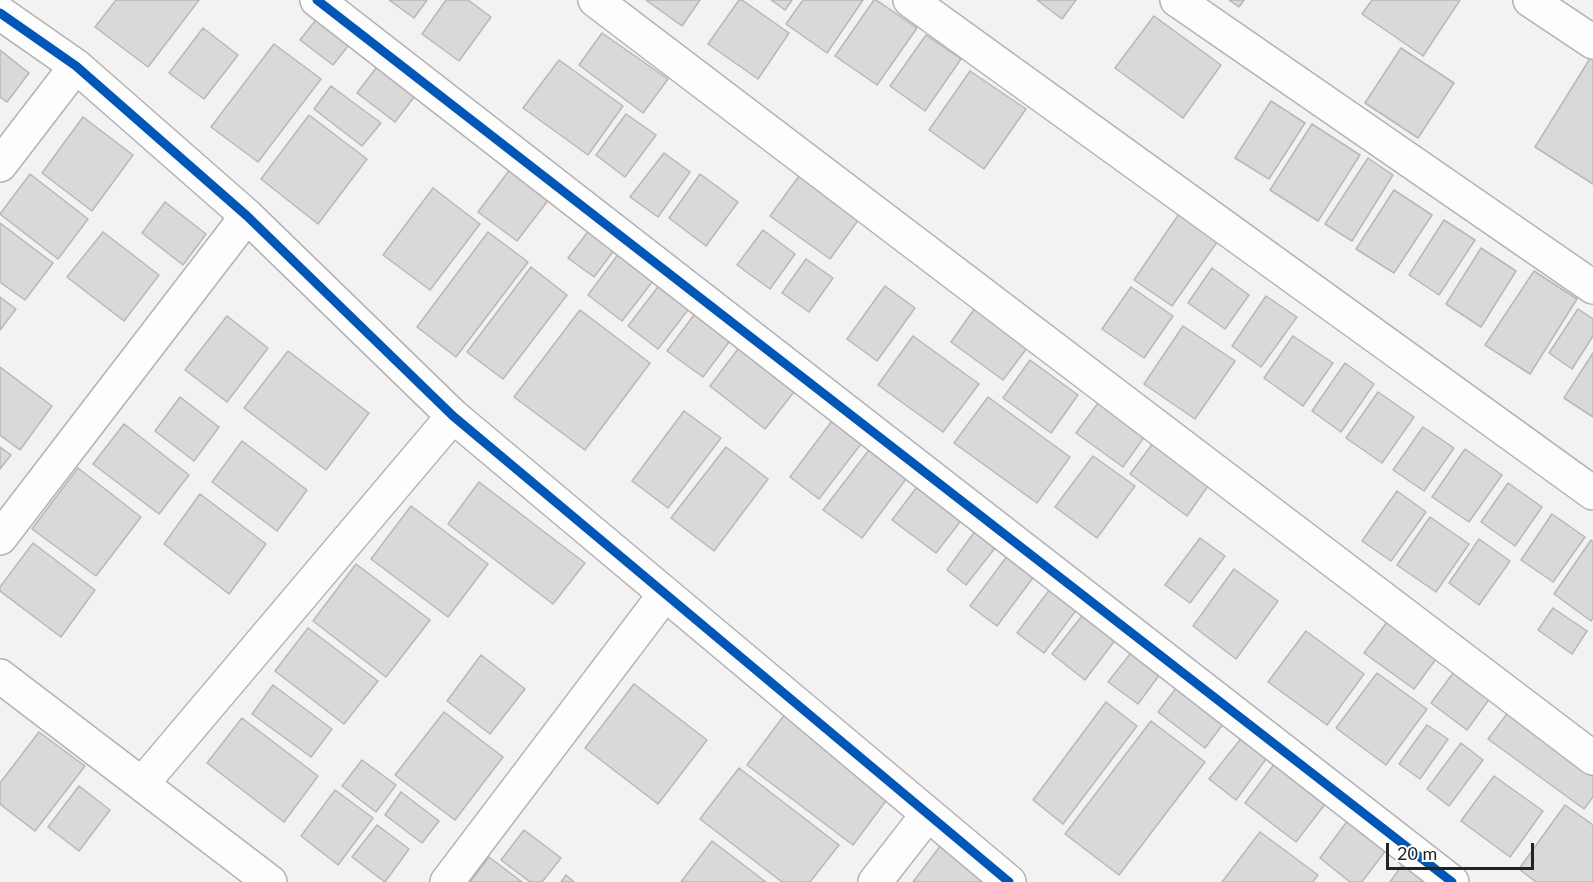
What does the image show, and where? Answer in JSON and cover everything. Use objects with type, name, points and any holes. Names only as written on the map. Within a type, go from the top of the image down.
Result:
[{"type":"street","points":[[317,0],[1452,882]]},
{"type":"street","points":[[595,0],[1593,758]]},
{"type":"street","points":[[910,0],[1593,493]]},
{"type":"street","points":[[1178,0],[1593,287]]},
{"type":"street","points":[[1530,0],[1593,42]]},
{"type":"street","points":[[0,13],[76,66],[248,216],[453,416],[1009,882]]},
{"type":"street","points":[[0,165],[76,66]]},
{"type":"street","points":[[0,538],[248,216]]},
{"type":"street","points":[[142,784],[453,416]]},
{"type":"street","points":[[447,882],[664,594]]},
{"type":"street","points":[[0,676],[270,882]]},
{"type":"street","points":[[875,882],[928,814]]},
{"type":"building","points":[[116,0],[199,0],[148,67],[95,27]]},
{"type":"building","points":[[389,0],[427,0],[414,18]]},
{"type":"building","points":[[446,0],[468,0],[491,17],[459,61],[422,34]]},
{"type":"building","points":[[646,0],[700,0],[682,26]]},
{"type":"building","points":[[739,0],[789,33],[758,79],[708,44]]},
{"type":"building","points":[[771,0],[792,0],[785,10]]},
{"type":"building","points":[[803,0],[863,0],[827,53],[786,24]]},
{"type":"building","points":[[874,0],[917,28],[877,85],[835,56]]},
{"type":"building","points":[[1037,0],[1076,0],[1062,19]]},
{"type":"building","points":[[1229,0],[1244,0],[1239,7]]},
{"type":"building","points":[[1372,0],[1460,0],[1423,56],[1362,14]]},
{"type":"building","points":[[319,16],[352,41],[333,65],[300,40]]},
{"type":"building","points":[[1154,16],[1221,65],[1183,118],[1115,68]]},
{"type":"building","points":[[203,28],[238,55],[204,99],[169,73]]},
{"type":"building","points":[[602,33],[668,79],[643,113],[579,65]]},
{"type":"building","points":[[926,35],[961,59],[925,111],[890,86]]},
{"type":"building","points":[[274,44],[321,79],[258,162],[211,127]]},
{"type":"building","points":[[1401,48],[1454,83],[1418,138],[1365,103]]},
{"type":"building","points":[[0,50],[29,73],[7,102],[0,97]]},
{"type":"building","points":[[1591,57],[1593,59],[1593,184],[1535,147]]},
{"type":"building","points":[[559,60],[623,106],[588,155],[523,108]]},
{"type":"building","points":[[380,63],[418,92],[395,122],[357,93]]},
{"type":"building","points":[[970,71],[1026,109],[984,169],[929,130]]},
{"type":"building","points":[[331,86],[381,123],[362,146],[314,109]]},
{"type":"building","points":[[1271,101],[1305,123],[1269,179],[1235,158]]},
{"type":"building","points":[[626,114],[656,135],[625,177],[596,155]]},
{"type":"building","points":[[309,115],[367,159],[318,224],[261,179]]},
{"type":"building","points":[[83,117],[133,155],[92,211],[42,173]]},
{"type":"building","points":[[1312,124],[1360,155],[1318,221],[1270,190]]},
{"type":"building","points":[[664,153],[690,172],[658,217],[630,197]]},
{"type":"building","points":[[1368,158],[1393,175],[1352,241],[1325,224]]},
{"type":"building","points":[[517,160],[556,190],[517,241],[478,212]]},
{"type":"building","points":[[30,174],[88,219],[58,259],[0,214]]},
{"type":"building","points":[[700,174],[738,202],[706,246],[669,218]]},
{"type":"building","points":[[799,176],[859,219],[830,259],[770,216]]},
{"type":"building","points":[[433,188],[480,224],[430,290],[383,255]]},
{"type":"building","points":[[1394,190],[1432,215],[1394,273],[1356,249]]},
{"type":"building","points":[[165,202],[206,234],[183,265],[142,233]]},
{"type":"building","points":[[1183,208],[1222,235],[1172,306],[1134,280]]},
{"type":"building","points":[[1444,220],[1475,240],[1439,295],[1409,275]]},
{"type":"building","points":[[0,223],[53,263],[25,300],[0,282]]},
{"type":"building","points":[[593,225],[618,245],[594,277],[568,258]]},
{"type":"building","points":[[763,230],[795,254],[770,289],[737,265]]},
{"type":"building","points":[[103,232],[159,275],[124,321],[67,277]]},
{"type":"building","points":[[488,232],[528,262],[456,357],[417,327]]},
{"type":"building","points":[[625,245],[660,272],[622,321],[588,295]]},
{"type":"building","points":[[1481,248],[1516,271],[1481,327],[1446,304]]},
{"type":"building","points":[[806,259],[833,278],[809,312],[782,293]]},
{"type":"building","points":[[531,267],[567,295],[503,379],[467,352]]},
{"type":"building","points":[[1212,268],[1249,295],[1225,329],[1188,303]]},
{"type":"building","points":[[1534,271],[1577,299],[1530,374],[1485,345]]},
{"type":"building","points":[[664,279],[694,302],[658,349],[628,326]]},
{"type":"building","points":[[885,286],[915,308],[877,361],[847,339]]},
{"type":"building","points":[[1131,287],[1173,316],[1144,358],[1102,329]]},
{"type":"building","points":[[1266,296],[1297,317],[1261,367],[1232,346]]},
{"type":"building","points":[[0,297],[16,309],[0,330]]},
{"type":"building","points":[[980,301],[1033,340],[1003,380],[951,342]]},
{"type":"building","points":[[700,307],[735,334],[703,377],[667,351]]},
{"type":"building","points":[[1578,309],[1593,319],[1593,336],[1572,369],[1549,353]]},
{"type":"building","points":[[580,310],[650,363],[585,450],[514,397]]},
{"type":"building","points":[[227,316],[268,348],[227,402],[185,370]]},
{"type":"building","points":[[1183,326],[1235,361],[1195,419],[1144,384]]},
{"type":"building","points":[[913,336],[979,384],[943,432],[878,385]]},
{"type":"building","points":[[1293,336],[1333,363],[1303,406],[1264,378]]},
{"type":"building","points":[[741,345],[797,388],[765,429],[710,386]]},
{"type":"building","points":[[288,351],[369,413],[326,470],[244,408]]},
{"type":"building","points":[[1593,353],[1593,417],[1564,398]]},
{"type":"building","points":[[1030,360],[1078,395],[1051,433],[1003,398]]},
{"type":"building","points":[[1345,363],[1374,384],[1341,432],[1312,411]]},
{"type":"building","points":[[0,367],[52,406],[20,450],[0,435]]},
{"type":"building","points":[[1378,392],[1414,417],[1382,463],[1346,438]]},
{"type":"building","points":[[180,397],[219,427],[194,461],[155,431]]},
{"type":"building","points":[[988,397],[1070,457],[1037,503],[954,443]]},
{"type":"building","points":[[1101,399],[1147,433],[1123,467],[1076,433]]},
{"type":"building","points":[[684,411],[721,438],[668,508],[632,481]]},
{"type":"building","points":[[838,413],[867,436],[819,499],[790,477]]},
{"type":"building","points":[[124,424],[189,475],[159,514],[93,464]]},
{"type":"building","points":[[1423,427],[1454,448],[1424,491],[1393,470]]},
{"type":"building","points":[[1159,435],[1215,476],[1187,516],[1130,474]]},
{"type":"building","points":[[242,441],[307,490],[277,531],[212,482]]},
{"type":"building","points":[[872,446],[909,475],[862,538],[823,510]]},
{"type":"building","points":[[0,447],[11,455],[0,469]]},
{"type":"building","points":[[726,447],[768,479],[714,551],[671,518]]},
{"type":"building","points":[[1465,449],[1502,475],[1469,522],[1432,497]]},
{"type":"building","points":[[1093,456],[1135,486],[1097,538],[1055,507]]},
{"type":"building","points":[[78,468],[141,517],[96,576],[32,529]]},
{"type":"building","points":[[926,475],[970,509],[936,553],[892,520]]},
{"type":"building","points":[[479,482],[585,563],[553,604],[448,524]]},
{"type":"building","points":[[1508,483],[1542,507],[1515,546],[1481,522]]},
{"type":"building","points":[[1397,491],[1426,512],[1391,561],[1362,541]]},
{"type":"building","points":[[200,494],[266,544],[229,594],[164,544]]},
{"type":"building","points":[[411,506],[488,564],[448,617],[371,559]]},
{"type":"building","points":[[1552,514],[1585,537],[1553,582],[1521,560]]},
{"type":"building","points":[[1430,517],[1469,544],[1436,592],[1397,565]]},
{"type":"building","points":[[978,527],[999,543],[966,585],[947,570]]},
{"type":"building","points":[[1200,538],[1225,556],[1190,603],[1165,585]]},
{"type":"building","points":[[1479,539],[1510,561],[1479,605],[1449,583]]},
{"type":"building","points":[[1591,540],[1593,542],[1593,618],[1591,621],[1554,594]]},
{"type":"building","points":[[33,543],[95,590],[61,637],[0,591],[0,587]]},
{"type":"building","points":[[1011,551],[1038,571],[997,626],[970,606]]},
{"type":"building","points":[[356,564],[430,620],[386,677],[313,621]]},
{"type":"building","points":[[1234,569],[1278,601],[1236,659],[1193,626]]},
{"type":"building","points":[[1056,581],[1083,601],[1044,653],[1017,633]]},
{"type":"building","points":[[1089,607],[1122,631],[1085,680],[1052,654]]},
{"type":"building","points":[[1553,608],[1587,631],[1572,654],[1538,630]]},
{"type":"building","points":[[1387,622],[1436,659],[1414,689],[1364,653]]},
{"type":"building","points":[[308,628],[378,681],[344,724],[275,671]]},
{"type":"building","points":[[1306,631],[1364,674],[1327,725],[1268,682]]},
{"type":"building","points":[[1138,644],[1166,666],[1138,704],[1108,682]]},
{"type":"building","points":[[481,655],[525,689],[490,734],[447,701]]},
{"type":"building","points":[[1459,665],[1495,691],[1467,730],[1431,703]]},
{"type":"building","points":[[1377,673],[1427,709],[1386,765],[1336,728]]},
{"type":"building","points":[[1183,679],[1230,715],[1205,748],[1158,712]]},
{"type":"building","points":[[634,684],[707,740],[658,804],[585,748]]},
{"type":"building","points":[[273,685],[332,729],[311,757],[252,714]]},
{"type":"building","points":[[1106,702],[1137,726],[1063,824],[1033,800]]},
{"type":"building","points":[[1513,706],[1593,764],[1593,797],[1584,809],[1488,739]]},
{"type":"building","points":[[444,712],[503,757],[455,820],[395,775]]},
{"type":"building","points":[[785,714],[891,794],[853,845],[747,765]]},
{"type":"building","points":[[242,718],[318,776],[284,822],[207,763]]},
{"type":"building","points":[[1151,721],[1205,762],[1119,875],[1065,834]]},
{"type":"building","points":[[1427,725],[1448,739],[1420,779],[1399,764]]},
{"type":"building","points":[[39,732],[85,766],[35,831],[0,804],[0,783]]},
{"type":"building","points":[[1243,736],[1269,755],[1236,800],[1209,779]]},
{"type":"building","points":[[1461,743],[1483,760],[1449,806],[1427,789]]},
{"type":"building","points":[[1281,755],[1332,795],[1296,842],[1245,803]]},
{"type":"building","points":[[362,760],[396,785],[376,812],[342,786]]},
{"type":"building","points":[[739,768],[839,845],[810,882],[782,882],[700,819]]},
{"type":"building","points":[[1494,776],[1543,811],[1510,857],[1461,821]]},
{"type":"building","points":[[79,786],[110,810],[79,851],[48,827]]},
{"type":"building","points":[[335,790],[373,818],[338,865],[301,836]]},
{"type":"building","points":[[401,792],[439,821],[422,843],[385,815]]},
{"type":"building","points":[[1565,805],[1593,825],[1593,882],[1536,882],[1519,869]]},
{"type":"building","points":[[1354,812],[1392,842],[1362,882],[1350,882],[1320,858]]},
{"type":"building","points":[[377,825],[409,849],[385,882],[352,857]]},
{"type":"building","points":[[524,830],[561,858],[542,882],[530,882],[501,860]]},
{"type":"building","points":[[1260,832],[1318,875],[1313,882],[1222,882]]},
{"type":"building","points":[[712,841],[766,882],[681,882]]},
{"type":"building","points":[[941,845],[990,882],[913,882]]},
{"type":"building","points":[[489,857],[522,882],[470,882]]},
{"type":"building","points":[[1408,857],[1441,882],[1390,882]]},
{"type":"building","points":[[566,875],[574,882],[561,882]]},
{"type":"cycle path","points":[[317,0],[1452,882]]},
{"type":"cycle path","points":[[0,13],[76,66],[247,216],[453,416],[1009,882]]}]
